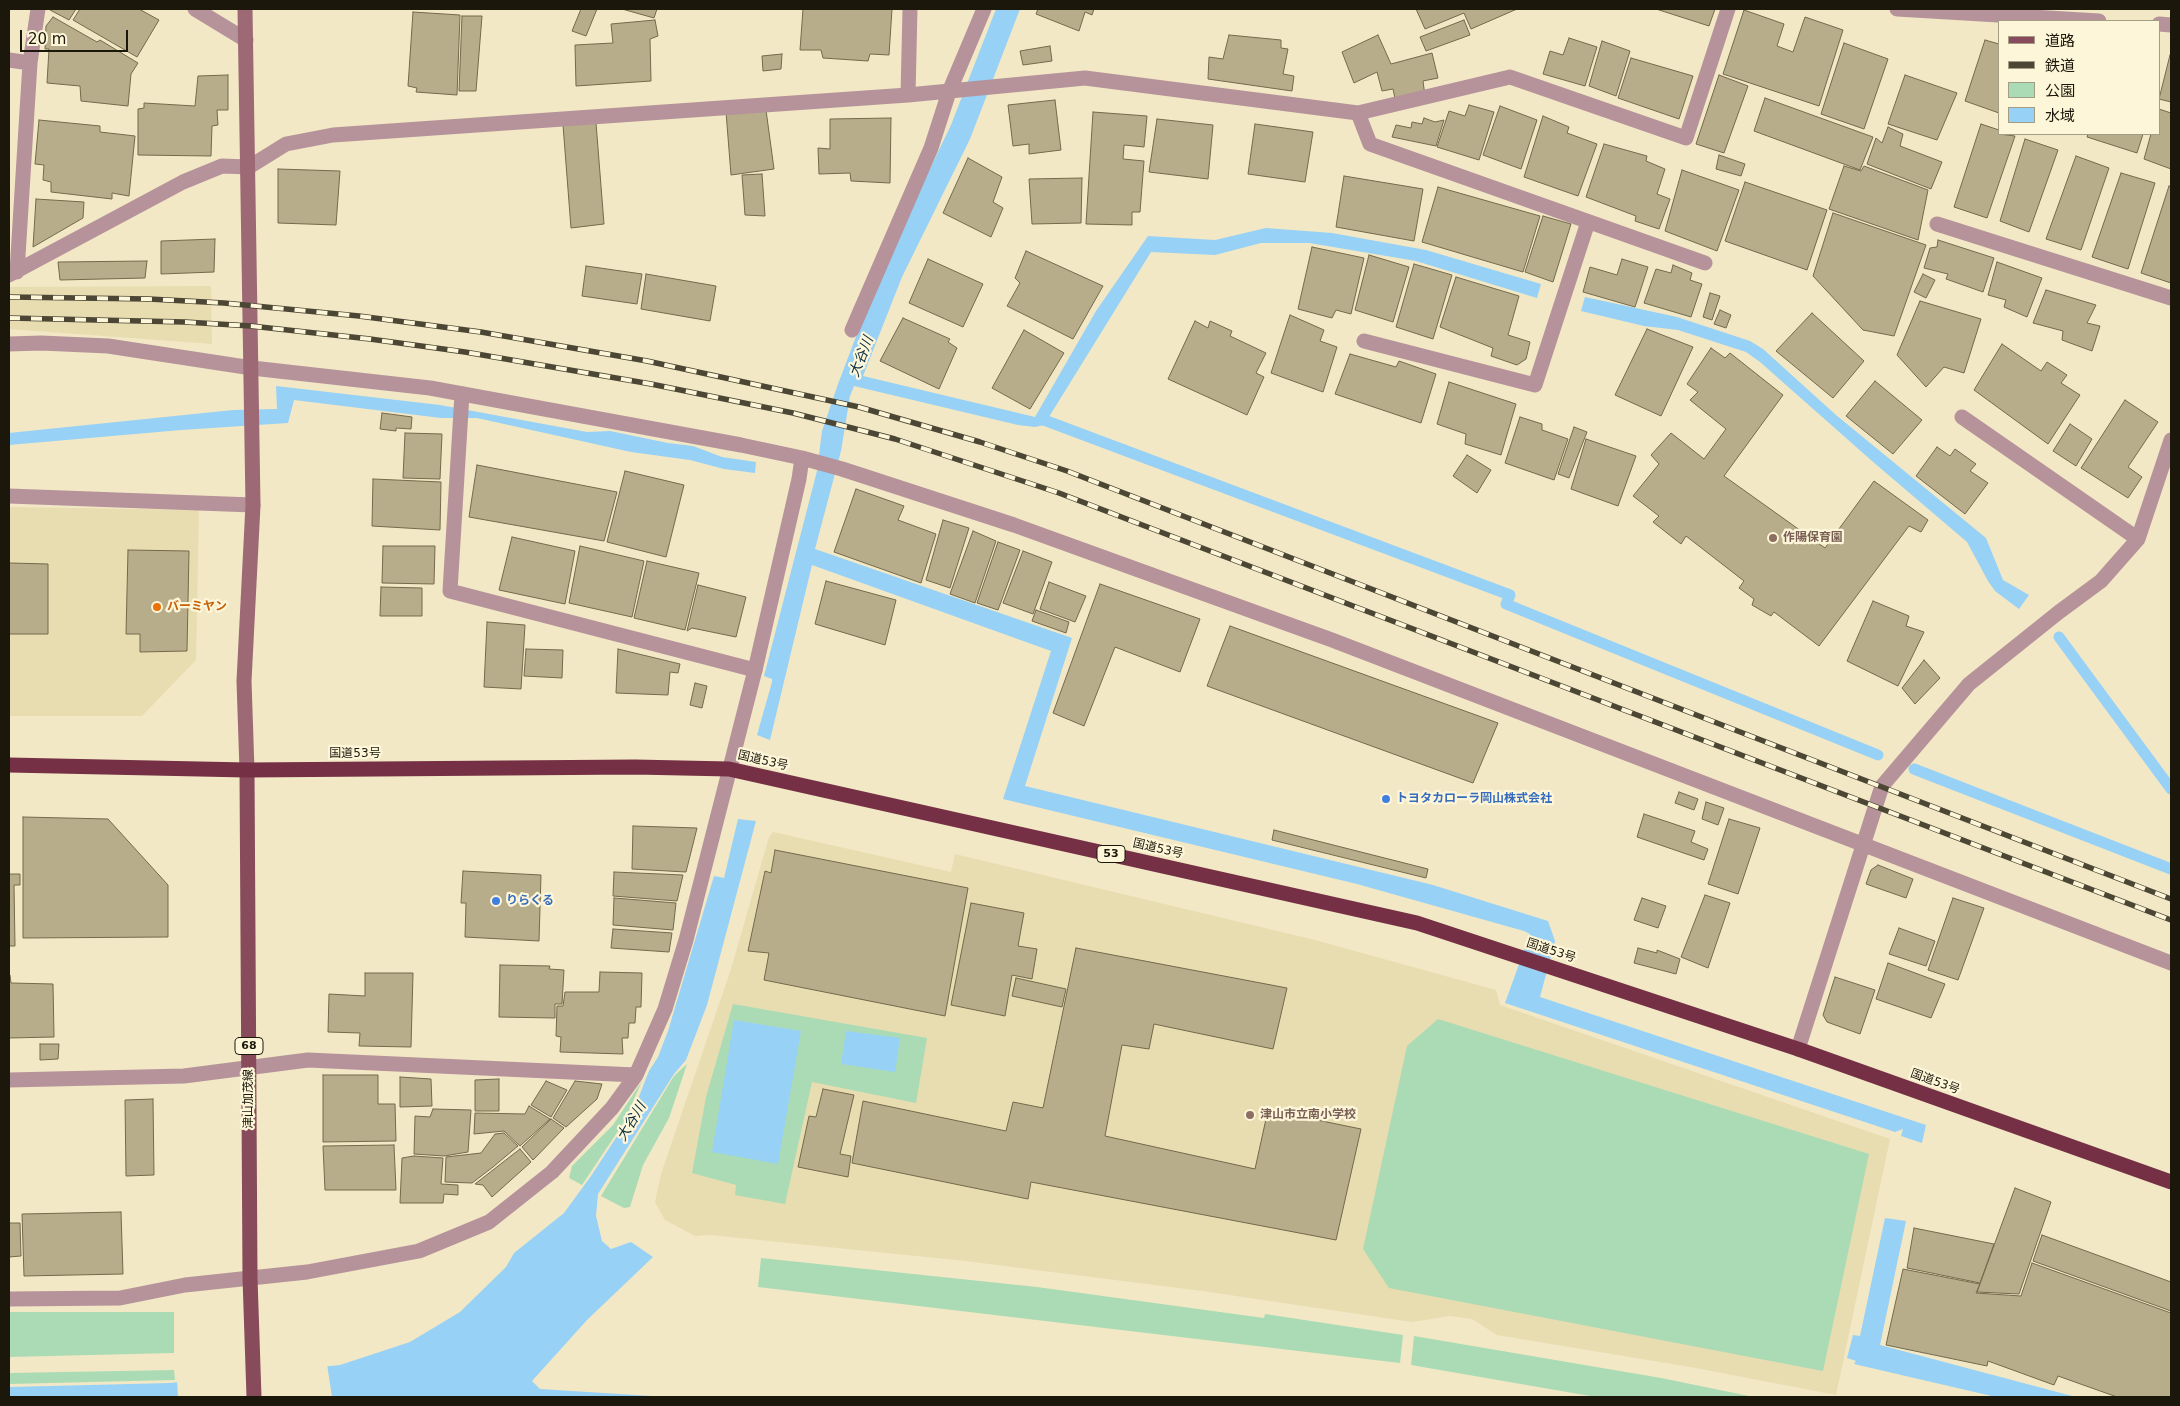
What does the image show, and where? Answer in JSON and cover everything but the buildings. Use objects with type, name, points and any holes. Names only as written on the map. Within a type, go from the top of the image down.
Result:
[{"type":"highway","name":"国道53号","points":[[9,765],[247,770],[625,767],[729,769],[1417,923],[1798,1049],[2171,1182]]},
{"type":"main road","name":"津山加茂線","points":[[247,770],[250,1278],[254,1397]]},
{"type":"street","points":[[13,273],[30,63],[38,9]]},
{"type":"street","points":[[195,9],[246,40]]},
{"type":"street","points":[[245,9],[253,505],[244,681],[247,770]]},
{"type":"street","points":[[908,95],[910,9]]},
{"type":"street","points":[[852,330],[931,148],[949,92],[984,9]]},
{"type":"street","points":[[13,273],[183,182],[222,166],[249,167],[286,144],[333,134],[949,92],[1085,78],[1358,112],[1510,77],[1686,138],[1728,9]]},
{"type":"street","points":[[1896,9],[2082,20]]},
{"type":"street","points":[[9,60],[30,63]]},
{"type":"street","points":[[1358,112],[1370,144],[1705,263]]},
{"type":"street","points":[[1364,341],[1535,385],[1588,222]]},
{"type":"street","points":[[1937,224],[2171,298]]},
{"type":"street","points":[[9,344],[41,342],[108,346],[252,368],[430,388],[741,445],[842,469],[1014,525],[1332,640],[2171,963]]},
{"type":"street","points":[[462,394],[450,591],[755,670]]},
{"type":"street","points":[[1962,417],[2138,538]]},
{"type":"street","points":[[1798,1049],[1882,786],[1969,684],[2100,581],[2138,538],[2171,440]]},
{"type":"street","points":[[9,1299],[120,1298],[185,1286],[307,1272],[419,1252],[489,1222],[552,1172],[612,1108],[636,1074],[665,1009],[686,940],[755,670],[799,479],[806,460]]},
{"type":"street","points":[[9,496],[253,505]]},
{"type":"street","points":[[9,1080],[184,1076],[308,1060],[636,1074]]},
{"type":"shaded area","points":[[211,286],[212,344],[9,329],[9,287]]},
{"type":"shaded area","points":[[9,507],[199,510],[196,660],[142,716],[9,716]]},
{"type":"shaded area","name":"津山市立南小学校","points":[[773,832],[951,872],[955,854],[1315,940],[1496,990],[1500,1005],[1890,1139],[1836,1395],[1696,1368],[1497,1335],[1472,1319],[1450,1316],[1412,1322],[1202,1291],[965,1261],[710,1235],[695,1236],[665,1220],[655,1202],[661,1174],[731,969],[769,837]]},
{"type":"green space","points":[[733,1004],[927,1038],[916,1103],[812,1082],[785,1204],[735,1195],[736,1185],[692,1173],[706,1097]]},
{"type":"green space","points":[[1438,1019],[1869,1154],[1823,1371],[1389,1288],[1363,1249],[1407,1046]]},
{"type":"green space","points":[[687,1064],[669,1118],[643,1165],[630,1207],[624,1208],[601,1196],[674,1076]]},
{"type":"green space","points":[[642,1081],[624,1122],[582,1185],[569,1178],[572,1166],[613,1125]]},
{"type":"green space","points":[[761,1258],[1037,1287],[1264,1318],[1265,1314],[1403,1335],[1400,1363],[758,1287]]},
{"type":"green space","points":[[9,1312],[174,1312],[174,1353],[9,1357]]},
{"type":"green space","points":[[1414,1336],[1661,1378],[1754,1397],[1596,1397],[1411,1365]]},
{"type":"green space","points":[[174,1370],[175,1380],[9,1384],[9,1373]]},
{"type":"water","name":"大谷川","points":[[996,9],[1020,9],[970,139],[902,277],[863,376],[1035,417],[1096,311],[1148,236],[1215,240],[1266,228],[1332,233],[1426,250],[1541,284],[1537,298],[1416,261],[1309,243],[1261,243],[1215,255],[1151,252],[1044,425],[1035,427],[1018,425],[854,386],[850,396],[841,451],[815,549],[1072,638],[1025,786],[1433,885],[1548,921],[1555,941],[1540,997],[1926,1125],[1922,1143],[1901,1136],[1903,1129],[1895,1132],[1505,1003],[1530,934],[1524,931],[1357,884],[1003,799],[1051,651],[812,565],[770,740],[757,735],[772,682],[772,679],[764,676],[817,471],[822,431],[882,268],[951,125]]},
{"type":"water","points":[[1585,297],[1677,317],[1750,341],[1763,349],[1836,415],[1986,538],[2003,580],[2029,595],[2019,609],[1995,591],[1967,542],[1760,362],[1746,352],[1678,330],[1644,326],[1581,311]]},
{"type":"water","points":[[276,386],[440,405],[587,432],[610,431],[693,446],[722,457],[756,462],[755,473],[724,469],[690,460],[631,452],[477,418],[441,418],[294,400],[288,423],[9,445],[9,433],[233,410],[277,409]]},
{"type":"water","name":"大谷川","points":[[738,819],[756,821],[707,1005],[686,1060],[674,1074],[598,1194],[596,1216],[602,1241],[611,1249],[631,1242],[653,1257],[587,1320],[532,1381],[540,1389],[668,1397],[9,1397],[9,1387],[170,1383],[340,1365],[410,1342],[460,1312],[506,1267],[514,1253],[564,1213],[625,1124],[638,1099],[649,1071],[658,1057],[668,1031],[714,876],[724,878]]},
{"type":"water","points":[[734,1020],[801,1031],[778,1164],[712,1152]]},
{"type":"water","points":[[846,1031],[900,1038],[895,1072],[841,1064]]},
{"type":"water","points":[[1885,1218],[1906,1221],[1880,1345],[2076,1397],[1996,1397],[1854,1364],[1856,1361],[1847,1358],[1853,1335],[1860,1336]]},
{"type":"pier","points":[[327,1364],[332,1397],[178,1397],[177,1380]]},
{"type":"waterway","points":[[1044,420],[1510,595],[1506,604],[1878,755]]},
{"type":"waterway","points":[[2059,637],[2171,789]]},
{"type":"waterway","points":[[1914,769],[2171,869]]},
{"type":"railway","points":[[9,297],[149,299],[224,303],[359,316],[481,332],[647,361],[859,407],[980,442],[1067,471],[2171,899]]},
{"type":"railway","points":[[9,318],[185,322],[251,326],[370,339],[465,352],[651,384],[793,413],[895,439],[1059,493],[2171,920]]},
{"type":"place","name":"作陽保育園","points":[[1773,538]]},
{"type":"place","name":"バーミヤン","points":[[157,607]]},
{"type":"place","name":"トヨタカローラ岡山株式会社","points":[[1386,799]]},
{"type":"place","name":"りらくる","points":[[496,901]]},
{"type":"place","name":"津山市立南小学校","points":[[1250,1115]]}]
